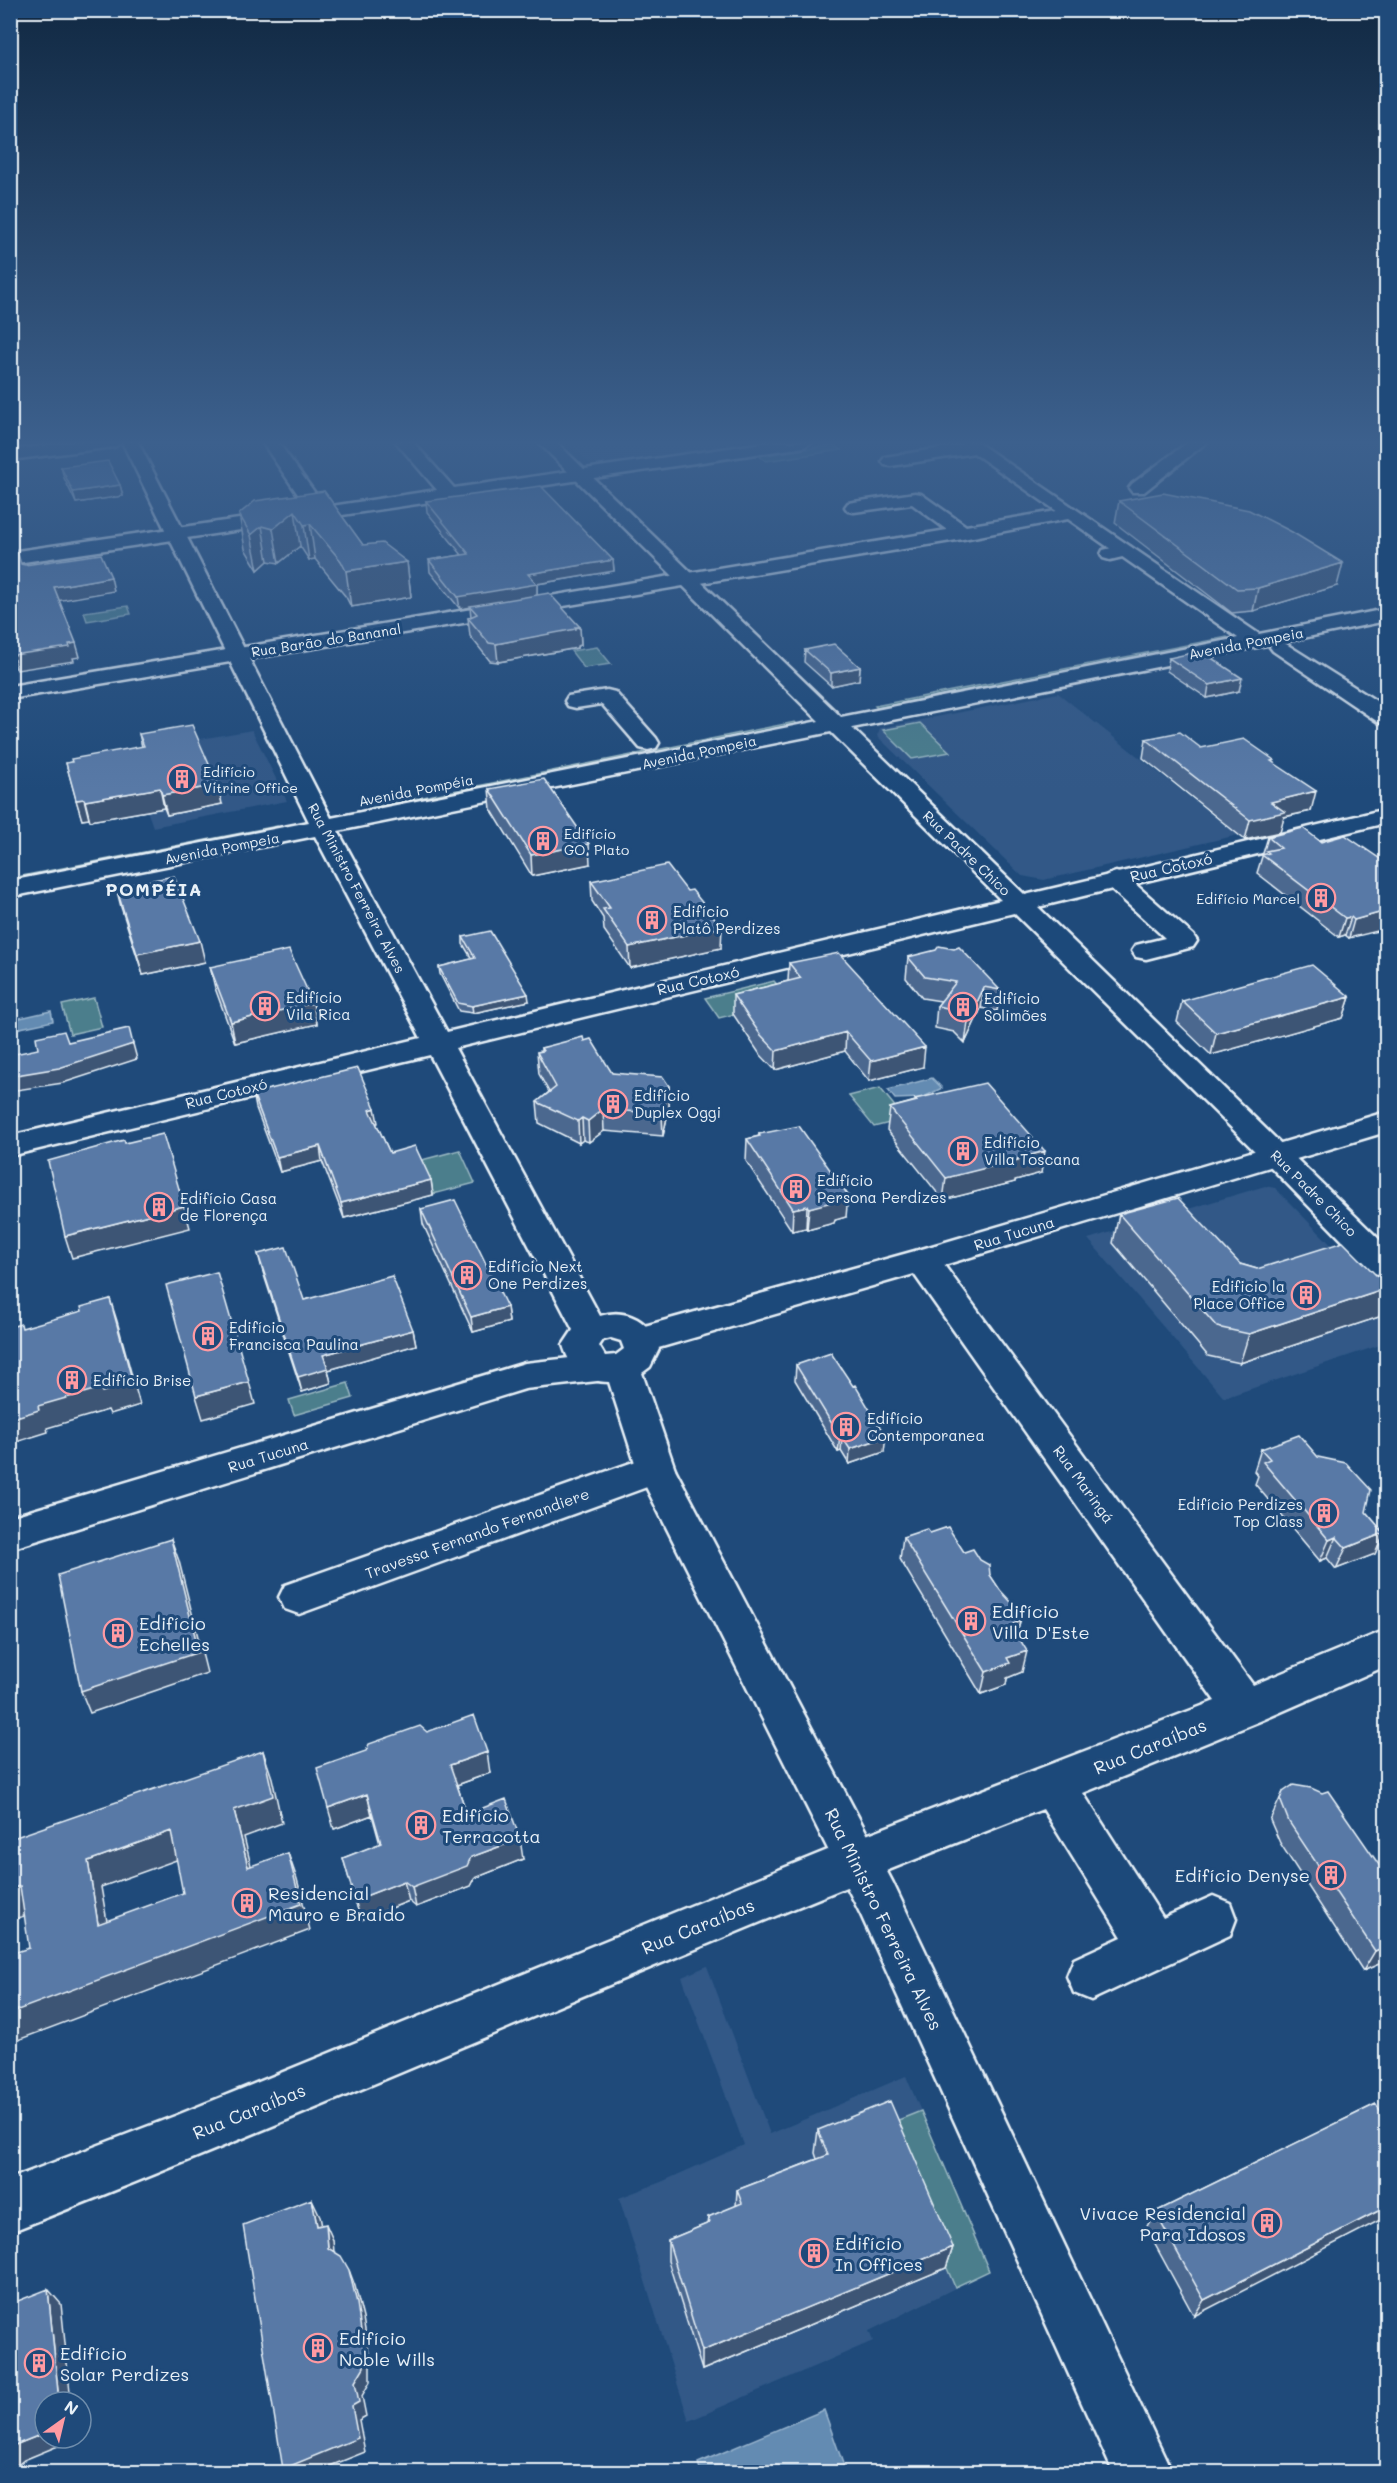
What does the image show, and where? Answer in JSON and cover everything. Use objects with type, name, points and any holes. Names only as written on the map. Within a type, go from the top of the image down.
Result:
[{"type":"street","name":"Rua Ministro Ferreira Alves","points":[[189,558],[235,655],[320,820],[606,1350],[656,1469],[877,1899],[1143,2472]]},
{"type":"street","name":"Rua Padre Chico","points":[[665,558],[1277,1155],[1386,1265]]},
{"type":"street","name":"Rua Barão do Bananal","points":[[10,693],[817,558]]},
{"type":"street","points":[[1125,558],[1255,641]]},
{"type":"street","name":"Avenida Pompeia","points":[[10,889],[320,820],[828,717],[1235,628],[1386,598]]},
{"type":"street","name":"Avenida Pompeia","points":[[828,717],[1255,641],[1386,615]]},
{"type":"street","points":[[1280,647],[1386,717]]},
{"type":"street","points":[[576,701],[607,697],[648,743]]},
{"type":"street","name":"Avenida Pompéia","points":[[10,869],[320,820],[648,743],[828,717]]},
{"type":"street","name":"Rua Cotoxó","points":[[10,1146],[1386,816]]},
{"type":"street","points":[[1116,880],[1184,941],[1146,951]]},
{"type":"street","name":"Rua Tucuna","points":[[10,1533],[606,1350],[922,1260],[1386,1122]]},
{"type":"street","name":"Rua Maringá","points":[[922,1260],[1245,1708]]},
{"type":"street","name":"Travessa Fernando Fernandiere","points":[[299,1597],[656,1469]]},
{"type":"street","name":"Rua Caraíbas","points":[[10,2206],[175,2142],[856,1860],[1053,1785],[1245,1708],[1386,1647]]},
{"type":"street","points":[[1053,1785],[1154,1946]]},
{"type":"street","points":[[1091,1976],[1213,1919]]},
{"type":"shaded area","points":[[1058,693],[1238,835],[1044,880],[1022,876],[877,736],[880,728]]},
{"type":"shaded area","points":[[252,730],[287,801],[153,827],[126,752]]},
{"type":"shaded area","points":[[51,1011],[53,1021],[11,1030],[11,1020]]},
{"type":"shaded area","points":[[932,1078],[942,1088],[922,1098],[895,1099],[888,1090]]},
{"type":"shaded area","points":[[1265,1186],[1275,1188],[1386,1300],[1386,1343],[1224,1398],[1088,1239]]},
{"type":"shaded area","points":[[707,1966],[770,2134],[906,2076],[989,2271],[869,2331],[873,2341],[689,2421],[619,2198],[744,2145],[682,1977]]},
{"type":"shaded area","points":[[824,2410],[846,2472],[701,2472],[698,2463]]},
{"type":"green space","points":[[128,606],[131,614],[87,621],[84,612]]},
{"type":"green space","points":[[1227,637],[1229,639],[877,708],[875,706]]},
{"type":"green space","points":[[597,647],[611,664],[584,668],[571,651]]},
{"type":"green space","points":[[795,722],[797,724],[370,810],[369,808]]},
{"type":"green space","points":[[920,723],[950,752],[912,759],[883,730]]},
{"type":"green space","points":[[277,826],[279,829],[11,881],[11,878]]},
{"type":"green space","points":[[774,981],[790,1000],[719,1018],[705,998]]},
{"type":"green space","points":[[94,998],[102,1027],[70,1034],[62,1005]]},
{"type":"green space","points":[[880,1088],[905,1119],[874,1127],[849,1096]]},
{"type":"green space","points":[[460,1150],[475,1183],[433,1194],[418,1161]]},
{"type":"green space","points":[[348,1383],[353,1398],[294,1415],[289,1400]]},
{"type":"green space","points":[[921,2111],[989,2271],[955,2287],[886,2125]]},
{"type":"building","points":[[10,558],[19,558],[21,564],[25,565],[74,558],[103,558],[111,577],[54,587],[76,643],[69,644],[70,647],[13,655],[10,653]]},
{"type":"building","points":[[338,558],[402,558],[407,562],[346,571]]},
{"type":"building","points":[[443,558],[611,558],[613,560],[528,574],[537,584],[458,597],[429,560]]},
{"type":"building","points":[[1195,558],[1335,558],[1343,563],[1258,588],[1237,589]]},
{"type":"building","points":[[549,593],[580,627],[496,644],[489,643],[468,618],[477,614],[470,606]]},
{"type":"building","points":[[834,644],[860,667],[831,673],[805,650]]},
{"type":"building","points":[[1201,651],[1242,678],[1209,685],[1169,658]]},
{"type":"building","points":[[192,725],[218,785],[162,795],[160,788],[85,801],[84,799],[76,800],[66,763],[72,762],[71,759],[144,746],[139,734]]},
{"type":"building","points":[[1180,732],[1201,748],[1244,739],[1274,760],[1271,761],[1316,791],[1271,802],[1285,812],[1250,820],[1146,739]]},
{"type":"building","points":[[544,779],[589,844],[531,855],[489,789]]},
{"type":"building","points":[[1303,828],[1321,842],[1345,835],[1386,863],[1386,911],[1354,920],[1351,917],[1345,918],[1262,855],[1269,853],[1266,851],[1281,848],[1268,837]]},
{"type":"building","name":"Edifício Platô Perdizes","points":[[667,865],[687,891],[692,890],[722,927],[629,947],[603,909],[610,908],[591,881]]},
{"type":"building","points":[[174,876],[200,941],[137,954],[116,887]]},
{"type":"building","points":[[490,931],[528,994],[472,1006],[458,1003],[439,967],[475,958],[463,937]]},
{"type":"building","points":[[939,946],[954,949],[959,947],[1000,990],[984,987],[968,1022],[957,1010],[937,1006],[956,982],[925,977],[908,957],[936,950]]},
{"type":"building","points":[[289,950],[313,1003],[231,1022],[210,967]]},
{"type":"building","points":[[839,953],[925,1047],[871,1061],[846,1032],[776,1051],[760,1034],[733,995],[801,978],[789,963]]},
{"type":"building","points":[[1312,965],[1350,997],[1216,1033],[1182,1001]]},
{"type":"building","points":[[129,1028],[133,1044],[59,1068],[10,1076],[10,1055],[38,1049],[36,1037],[64,1031],[68,1042]]},
{"type":"building","points":[[583,1037],[584,1041],[591,1039],[612,1073],[663,1077],[669,1086],[662,1114],[603,1109],[588,1121],[582,1118],[578,1121],[537,1102],[556,1087],[537,1052],[543,1051],[541,1048]]},
{"type":"building","points":[[358,1068],[375,1108],[370,1110],[390,1153],[415,1146],[431,1180],[341,1203],[320,1146],[277,1157],[253,1093]]},
{"type":"building","points":[[985,1083],[1045,1151],[946,1178],[890,1108],[917,1101],[915,1099]]},
{"type":"building","points":[[799,1126],[848,1195],[835,1199],[836,1201],[809,1208],[807,1206],[793,1209],[747,1139],[760,1136],[759,1134]]},
{"type":"building","points":[[163,1134],[184,1206],[65,1236],[48,1161],[124,1140],[125,1143]]},
{"type":"building","points":[[1178,1198],[1240,1264],[1257,1269],[1343,1242],[1386,1285],[1386,1289],[1249,1334],[1217,1327],[1119,1214]]},
{"type":"building","name":"Edifício Next One Perdizes","points":[[455,1200],[507,1307],[471,1317],[421,1209]]},
{"type":"building","points":[[286,1247],[304,1300],[392,1276],[413,1330],[323,1355],[328,1368],[298,1377],[258,1254]]},
{"type":"building","name":"Edifício Francisca Paulina","points":[[217,1272],[249,1382],[196,1396],[166,1285]]},
{"type":"building","name":"Edifício Brise","points":[[110,1299],[133,1383],[102,1392],[101,1388],[38,1406],[39,1410],[10,1419],[10,1327],[21,1324],[22,1328],[82,1311],[81,1307]]},
{"type":"building","name":"Edifício Contemporanea","points":[[831,1353],[853,1386],[855,1385],[886,1437],[850,1449],[840,1437],[796,1365]]},
{"type":"building","points":[[1299,1435],[1318,1457],[1346,1463],[1371,1490],[1366,1512],[1384,1533],[1346,1548],[1336,1537],[1329,1540],[1263,1462],[1270,1459],[1261,1449]]},
{"type":"building","name":"Edifício Villa D'Este","points":[[948,1527],[964,1552],[973,1549],[980,1560],[989,1565],[990,1575],[1012,1603],[1012,1608],[1020,1621],[1011,1625],[1027,1651],[1007,1658],[1010,1663],[986,1672],[903,1537],[927,1529],[930,1533]]},
{"type":"building","name":"Edifício Echelles","points":[[171,1539],[199,1652],[81,1691],[58,1575]]},
{"type":"building","name":"Edifício Terracotta","points":[[474,1715],[487,1752],[450,1765],[467,1814],[506,1799],[520,1839],[471,1857],[467,1866],[412,1887],[404,1881],[355,1900],[343,1858],[381,1843],[367,1794],[328,1808],[317,1768],[366,1751],[369,1744],[420,1726],[427,1732]]},
{"type":"building","name":"Residencial Mauro e Braido","points":[[263,1751],[273,1796],[234,1810],[248,1867],[288,1853],[301,1904],[10,2013],[10,1954],[29,1948],[20,1886],[10,1889],[10,1839]],"holes":[[[171,1831],[183,1893],[98,1924],[88,1861]]]},
{"type":"building","points":[[1293,1785],[1311,1788],[1322,1793],[1328,1791],[1386,1875],[1386,1946],[1375,1951],[1289,1822],[1280,1799],[1283,1792]]},
{"type":"building","name":"Edifício In Offices","points":[[890,2101],[953,2247],[702,2351],[668,2240],[709,2223],[708,2217],[742,2203],[737,2190],[828,2155],[818,2130]]},
{"type":"building","name":"Vivace Residencial Para Idosos","points":[[1376,2104],[1386,2119],[1386,2207],[1204,2300],[1155,2212]]},
{"type":"building","name":"Edifício Noble Wills","points":[[312,2199],[317,2226],[326,2224],[328,2248],[341,2256],[349,2270],[357,2303],[364,2367],[355,2382],[359,2402],[352,2406],[358,2438],[283,2469],[243,2225]]},
{"type":"building","name":"Edifício Solar Perdizes","points":[[48,2289],[58,2390],[33,2390],[33,2438],[10,2447],[10,2304]]},
{"type":"place","name":"Edifício Vitrine Office","points":[[182,779]]},
{"type":"place","name":"Edifício GO. Plato","points":[[543,841]]},
{"type":"place","name":"Edifício Marcel","points":[[1321,898]]},
{"type":"place","name":"Edifício Platô Perdizes","points":[[652,920]]},
{"type":"place","name":"Edifício Vila Rica","points":[[265,1006]]},
{"type":"place","name":"Edifício Solimões","points":[[963,1007]]},
{"type":"place","name":"Edifício Duplex Oggi","points":[[613,1104]]},
{"type":"place","name":"Edifício Villa Toscana","points":[[963,1151]]},
{"type":"place","name":"Edifício Persona Perdizes","points":[[796,1189]]},
{"type":"place","name":"Edifício Casa de Florença","points":[[159,1207]]},
{"type":"place","name":"Edifício Next One Perdizes","points":[[467,1275]]},
{"type":"place","name":"Edificio la Place Office","points":[[1306,1295]]},
{"type":"place","name":"Edifício Francisca Paulina","points":[[208,1336]]},
{"type":"place","name":"Edifício Brise","points":[[72,1380]]},
{"type":"place","name":"Edifício Contemporanea","points":[[846,1427]]},
{"type":"place","name":"Edifício Perdizes Top Class","points":[[1324,1513]]},
{"type":"place","name":"Edifício Villa D'Este","points":[[971,1621]]},
{"type":"place","name":"Edifício Echelles","points":[[118,1633]]},
{"type":"place","name":"Edifício Terracotta","points":[[421,1825]]},
{"type":"place","name":"Edifício Denyse","points":[[1331,1875]]},
{"type":"place","name":"Residencial Mauro e Braido","points":[[247,1903]]},
{"type":"place","name":"Vivace Residencial Para Idosos","points":[[1267,2223]]},
{"type":"place","name":"Edifício In Offices","points":[[814,2253]]},
{"type":"place","name":"Edifício Noble Wills","points":[[318,2348]]},
{"type":"place","name":"Edifício Solar Perdizes","points":[[39,2363]]},
{"type":"district","name":"POMPÉIA","points":[[154,889]]}]
